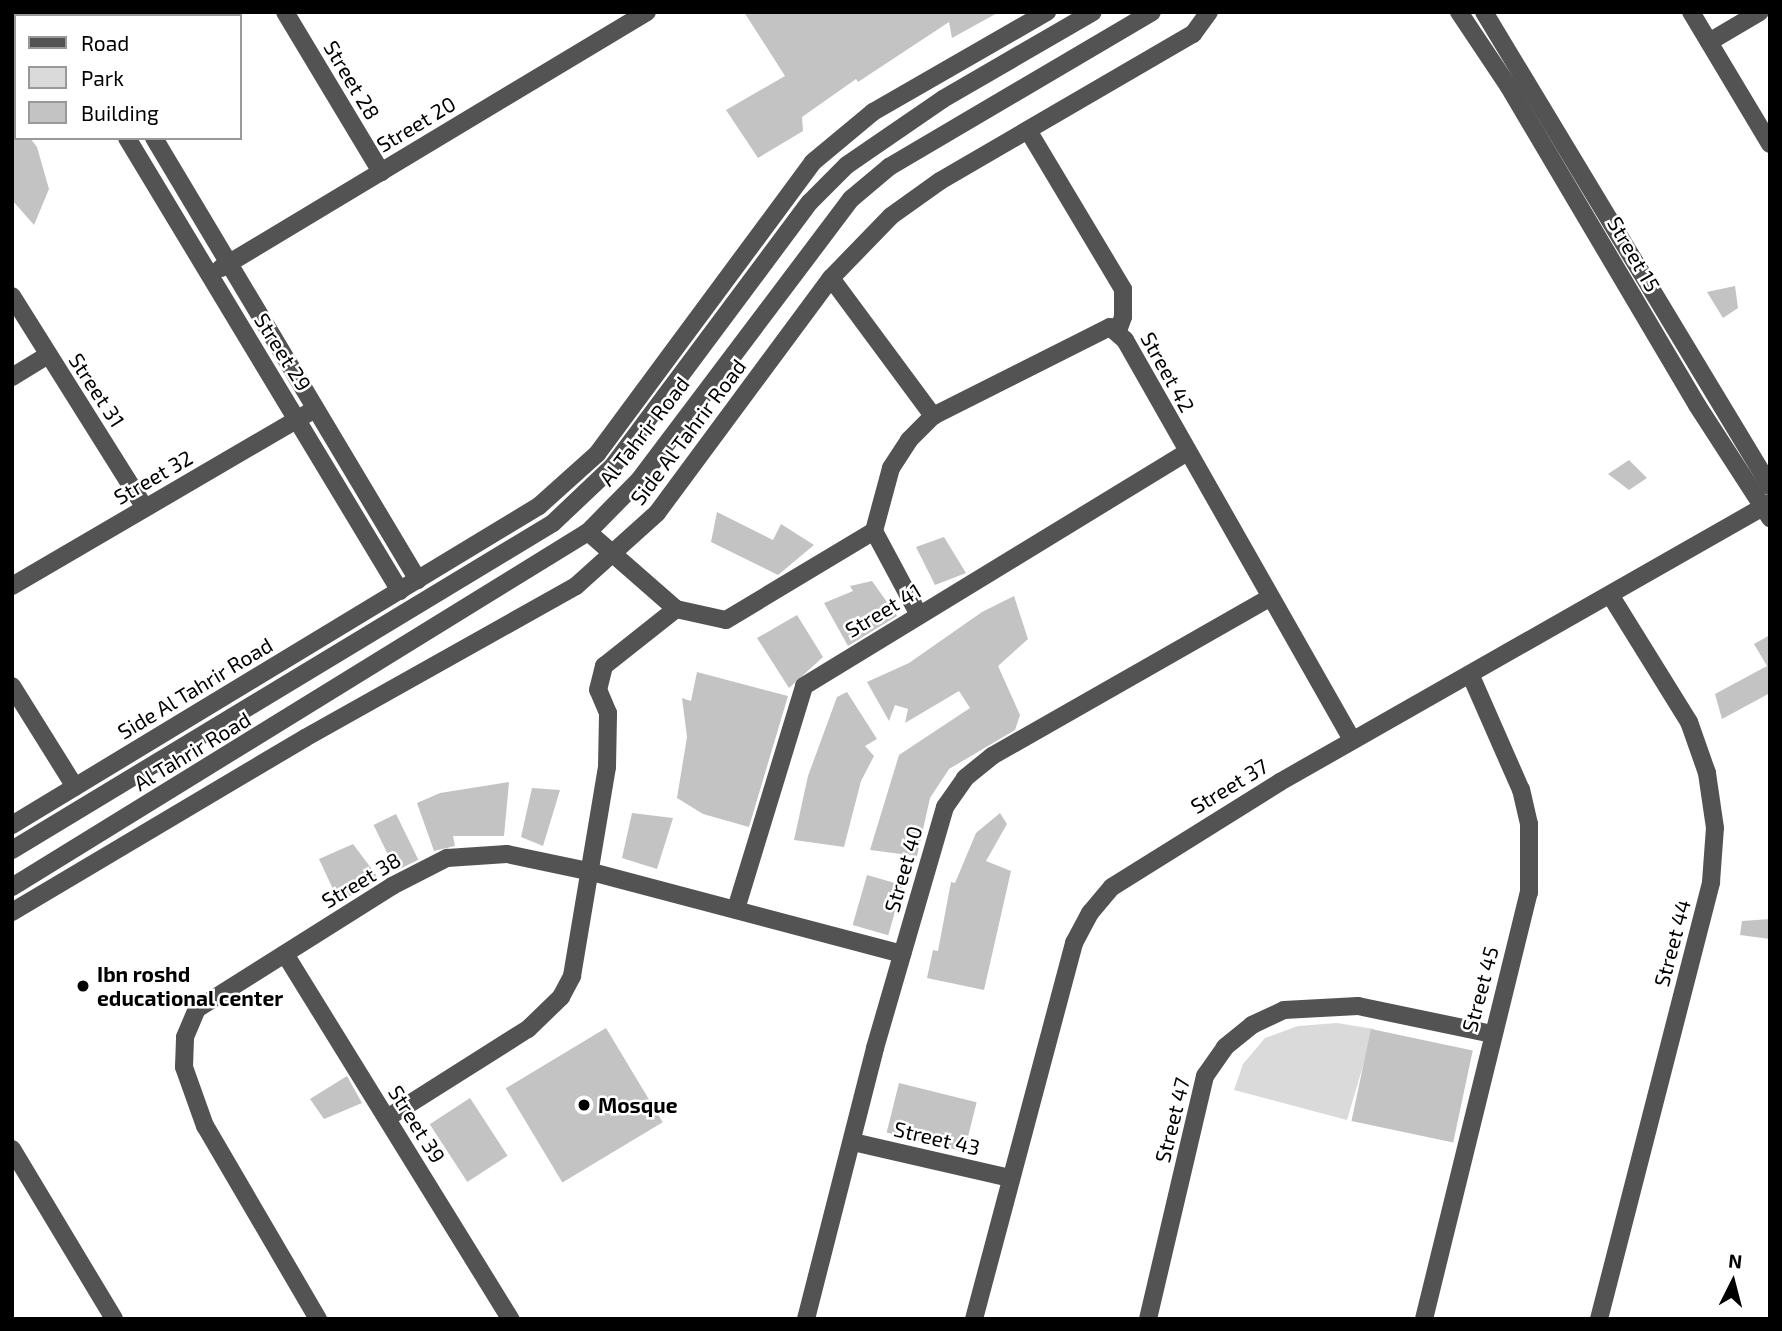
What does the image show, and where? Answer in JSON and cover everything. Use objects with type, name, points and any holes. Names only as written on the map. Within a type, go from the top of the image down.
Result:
[{"type":"street","name":"Street 28","points":[[285,12],[381,172]]},
{"type":"street","name":"Street 20","points":[[209,275],[647,12]]},
{"type":"street","name":"Side Al Tahrir Road","points":[[12,825],[539,506],[597,454],[813,162],[873,112],[1047,12]]},
{"type":"street","name":"Al Tahrir Road","points":[[12,850],[210,733],[553,523],[626,448],[810,202],[867,147],[943,99],[1093,12]]},
{"type":"street","name":"Al Tahrir Road","points":[[12,887],[226,759],[588,532],[640,479],[851,199],[889,167],[1152,12]]},
{"type":"street","name":"Side Al Tahrir Road","points":[[12,912],[305,738],[556,600],[615,556],[676,491],[831,278],[868,236],[915,197],[1193,34],[1209,12]]},
{"type":"street","name":"Street 15","points":[[1459,12],[1509,87],[1697,405],[1768,510]]},
{"type":"street","name":"Street 15","points":[[1484,12],[1770,486]]},
{"type":"street","points":[[1691,12],[1770,145]]},
{"type":"street","points":[[1709,43],[1760,12]]},
{"type":"street","points":[[1069,26],[1062,42],[1070,52],[1081,54]]},
{"type":"street","points":[[1009,60],[1024,68],[1029,84]]},
{"type":"street","points":[[943,99],[949,69]]},
{"type":"street","points":[[1030,132],[1122,289],[1123,317],[1118,331]]},
{"type":"street","name":"Street 29","points":[[128,140],[400,590]]},
{"type":"street","name":"Street 29","points":[[155,140],[418,580]]},
{"type":"street","points":[[831,278],[933,416]]},
{"type":"street","name":"Street 31","points":[[12,296],[145,508]]},
{"type":"street","name":"Street 42","points":[[874,531],[891,468],[909,440],[933,416],[1100,329],[1118,331],[1352,740]]},
{"type":"street","points":[[12,377],[48,355]]},
{"type":"street","name":"Street 32","points":[[12,586],[317,407]]},
{"type":"street","points":[[597,454],[626,448]]},
{"type":"street","name":"Street 41","points":[[736,909],[804,686],[1186,453]]},
{"type":"street","name":"Street 37","points":[[974,1319],[1074,943],[1090,913],[1112,887],[1139,866],[1352,740],[1768,510]]},
{"type":"street","points":[[588,532],[676,609],[726,620],[874,531],[919,615]]},
{"type":"street","name":"Street 44","points":[[1599,1319],[1711,882],[1715,828],[1707,773],[1689,722],[1611,596]]},
{"type":"street","name":"Street 40","points":[[806,1319],[933,839],[945,807],[965,778],[992,756],[1269,598]]},
{"type":"street","points":[[387,1118],[528,1029],[561,997],[572,976],[607,767],[608,713],[598,690],[604,666],[676,609]]},
{"type":"street","points":[[286,687],[298,652]]},
{"type":"street","name":"Street 45","points":[[1424,1319],[1492,1034],[1529,893],[1531,859],[1521,790],[1471,676]]},
{"type":"street","points":[[12,686],[75,787]]},
{"type":"street","points":[[210,733],[209,751],[226,759]]},
{"type":"street","points":[[157,765],[169,775],[168,792]]},
{"type":"street","points":[[12,830],[45,831]]},
{"type":"street","points":[[78,873],[97,835]]},
{"type":"street","name":"Street 38","points":[[318,1319],[205,1126],[184,1067],[185,1037],[197,1009],[392,886],[447,858],[507,854],[588,871],[902,954]]},
{"type":"street","name":"Street 39","points":[[285,954],[510,1319]]},
{"type":"street","name":"Street 47","points":[[1148,1319],[1205,1076],[1225,1047],[1243,1032],[1284,1010],[1319,1004],[1358,1006],[1492,1034]]},
{"type":"street","name":"Street 43","points":[[853,1142],[1010,1178]]},
{"type":"street","points":[[12,1149],[114,1319]]},
{"type":"green space","points":[[1337,1023],[1374,1029],[1347,1120],[1234,1090],[1243,1064],[1265,1038],[1298,1026]]},
{"type":"building","points":[[744,12],[999,12],[952,38],[949,22],[858,82],[856,79],[802,117],[803,131],[758,158],[726,110],[785,76]]},
{"type":"building","points":[[12,138],[32,140],[37,147],[49,189],[34,225],[12,200]]},
{"type":"building","points":[[1735,286],[1738,308],[1723,318],[1707,292]]},
{"type":"building","points":[[1629,460],[1647,478],[1629,490],[1608,474]]},
{"type":"building","points":[[717,512],[773,540],[781,524],[814,545],[778,575],[711,542]]},
{"type":"building","points":[[944,537],[966,573],[935,585],[916,547]]},
{"type":"building","points":[[872,581],[897,616],[848,646],[824,603],[853,591],[850,586]]},
{"type":"building","points":[[1014,596],[1028,639],[998,666],[1020,715],[1015,730],[949,769],[930,798],[917,856],[870,850],[899,755],[970,708],[959,691],[905,723],[908,709],[895,705],[889,721],[867,682],[909,663],[982,612]]},
{"type":"building","points":[[797,615],[823,657],[789,688],[757,638]]},
{"type":"building","points":[[1770,635],[1770,693],[1722,719],[1715,694],[1767,666],[1754,644]]},
{"type":"building","points":[[697,672],[788,696],[749,827],[703,814],[677,798],[687,737],[682,698],[691,701]]},
{"type":"building","points":[[847,692],[877,739],[865,746],[874,756],[861,781],[844,847],[794,840],[808,776],[837,697]]},
{"type":"building","points":[[509,782],[504,836],[453,836],[455,846],[434,851],[417,803],[440,793]]},
{"type":"building","points":[[532,788],[560,790],[543,846],[521,837]]},
{"type":"building","points":[[632,813],[673,818],[657,869],[622,858]]},
{"type":"building","points":[[1000,813],[1007,824],[986,861],[1011,871],[984,990],[927,978],[933,950],[938,951],[951,882],[955,883],[976,833]]},
{"type":"building","points":[[396,814],[418,860],[396,871],[374,825]]},
{"type":"building","points":[[353,844],[380,880],[339,902],[319,859]]},
{"type":"building","points":[[867,875],[903,885],[888,935],[853,925]]},
{"type":"building","points":[[1770,919],[1770,939],[1740,935],[1742,921]]},
{"type":"building","name":"Mosque","points":[[606,1028],[663,1122],[562,1183],[506,1088]]},
{"type":"building","points":[[1371,1029],[1473,1051],[1453,1143],[1351,1121]]},
{"type":"building","points":[[347,1076],[362,1103],[324,1119],[310,1099]]},
{"type":"building","points":[[899,1083],[977,1102],[964,1152],[887,1132]]},
{"type":"building","points":[[470,1098],[508,1156],[467,1182],[430,1124]]},
{"type":"place","name":"Ibn roshd educational center","points":[[83,986]]},
{"type":"place","name":"Mosque","points":[[584,1105]]}]
